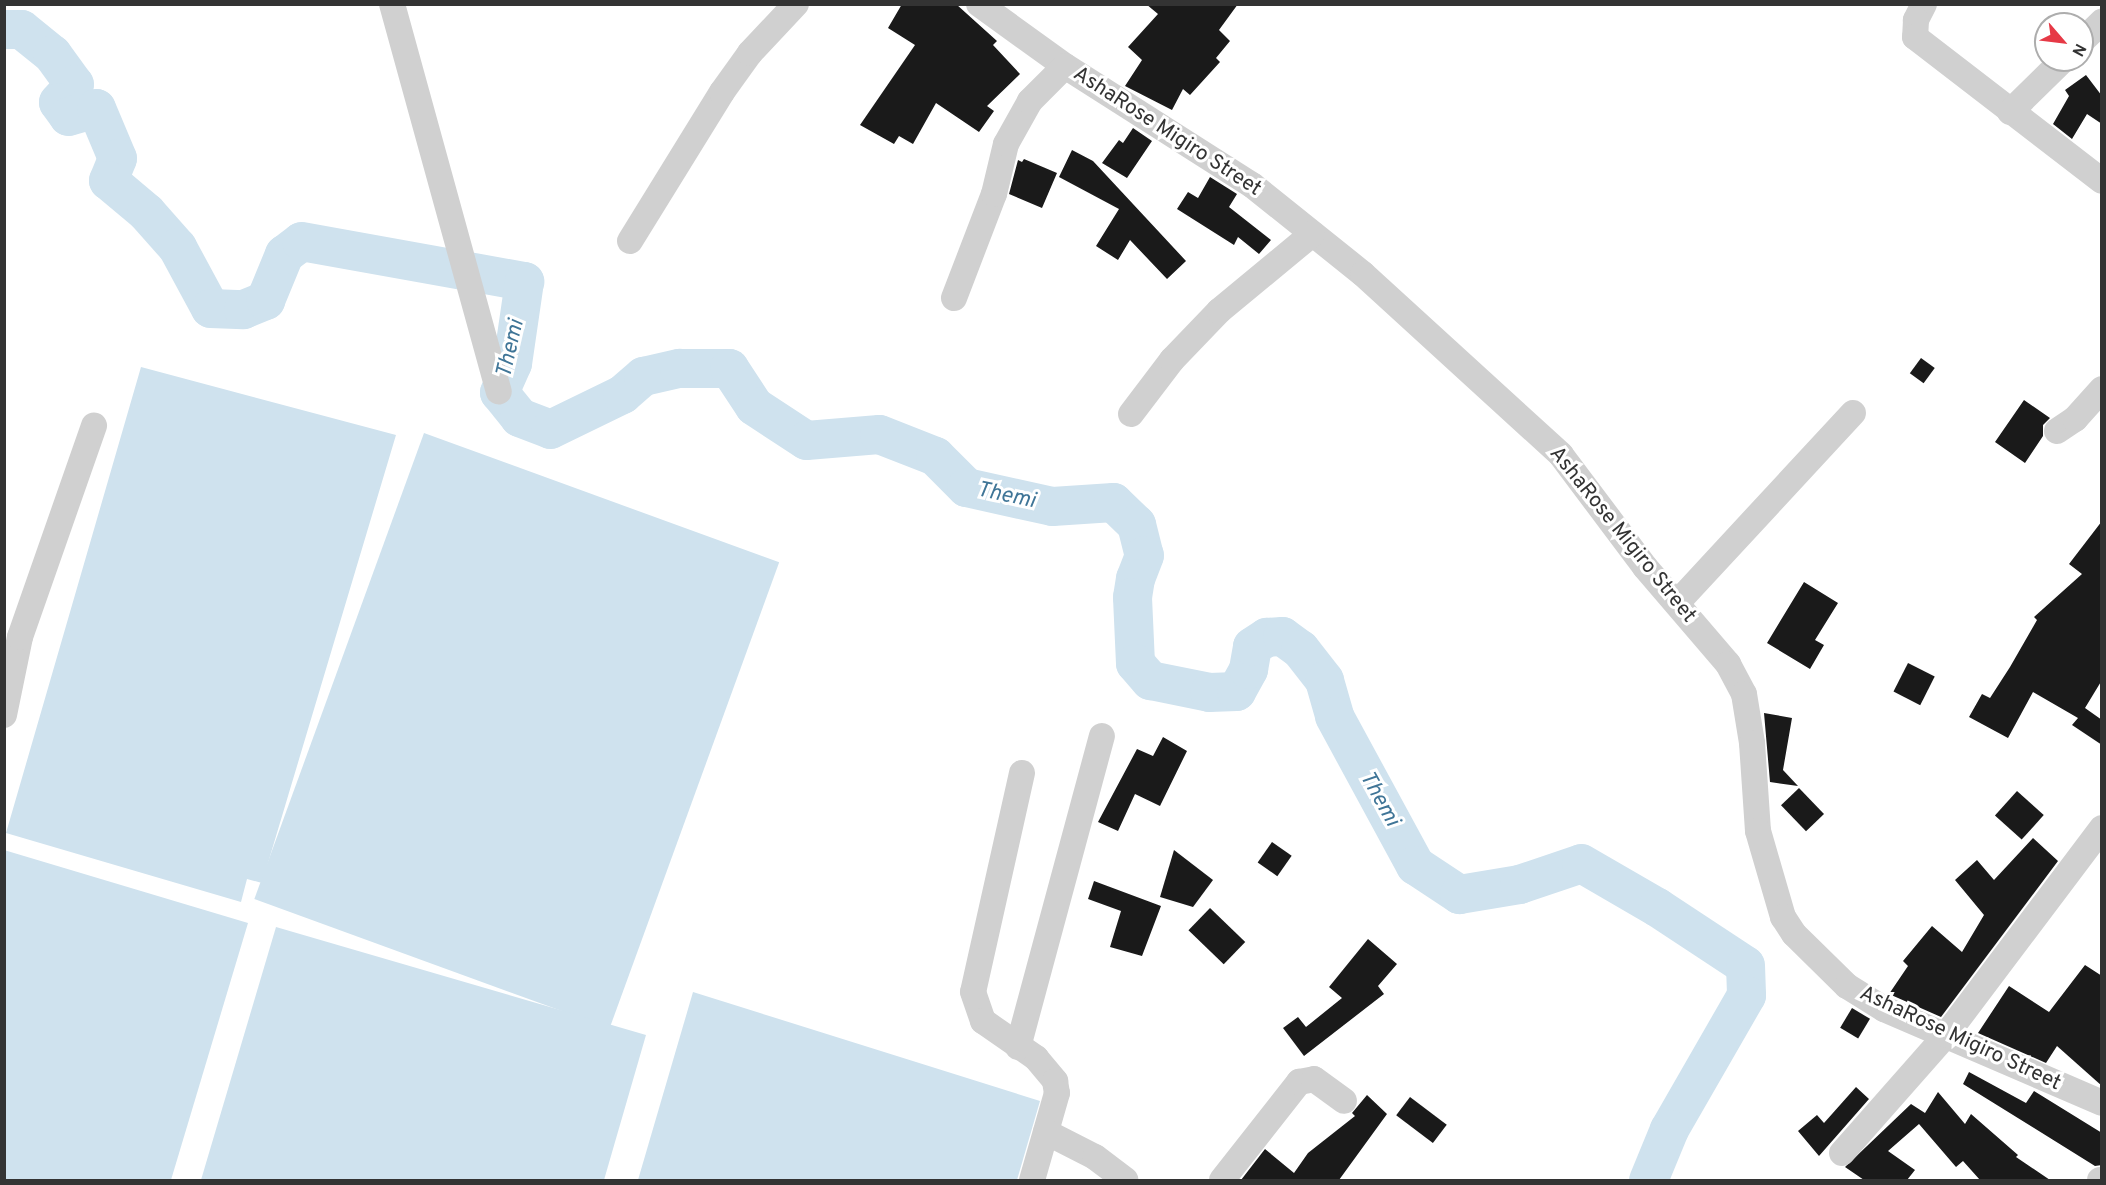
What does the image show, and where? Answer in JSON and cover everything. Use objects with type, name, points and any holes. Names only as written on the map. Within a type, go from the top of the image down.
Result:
[{"type":"street","points":[[392,4],[500,392]]},
{"type":"street","points":[[630,241],[722,92],[750,53],[796,4]]},
{"type":"street","name":"AshaRose Migiro Street","points":[[979,4],[1065,66],[1233,172],[1364,274],[1561,455],[1728,664],[1744,694],[1752,743],[1758,831],[1783,917],[1794,934],[1847,986],[1884,1009],[2102,1103]]},
{"type":"street","points":[[1924,4],[1916,20],[1915,37],[2102,181]]},
{"type":"street","points":[[954,298],[994,194],[1006,144],[1030,101],[1065,66]]},
{"type":"street","points":[[2010,112],[2051,72]]},
{"type":"street","points":[[1131,414],[1172,360],[1219,311],[1312,234]]},
{"type":"street","points":[[2057,431],[2075,419],[2102,389]]},
{"type":"street","points":[[1677,603],[1852,413]]},
{"type":"street","points":[[5,709],[20,637],[94,426]]},
{"type":"street","points":[[1018,1047],[1102,736]]},
{"type":"street","points":[[1022,773],[973,992],[983,1022],[1036,1058],[1055,1081],[1057,1093],[1032,1180]]},
{"type":"street","points":[[1842,1153],[1946,1035],[2102,828]]},
{"type":"street","points":[[1222,1180],[1299,1082],[1314,1079],[1344,1101]]},
{"type":"street","points":[[1046,1132],[1095,1157],[1125,1180]]},
{"type":"water","points":[[141,367],[396,435],[262,883],[247,879],[241,902],[6,833]]},
{"type":"water","points":[[424,433],[779,562],[610,1028],[254,899]]},
{"type":"water","points":[[4,850],[248,923],[171,1180],[5,1180]]},
{"type":"water","points":[[276,927],[646,1035],[604,1180],[201,1180]]},
{"type":"water","points":[[693,992],[1040,1101],[1017,1180],[638,1180]]},
{"type":"building","points":[[902,4],[956,4],[997,41],[993,45],[1020,74],[987,106],[994,111],[979,132],[936,103],[913,144],[899,136],[894,144],[860,125],[915,45],[888,28]]},
{"type":"building","points":[[1146,4],[1238,4],[1219,30],[1230,41],[1216,58],[1220,62],[1190,95],[1183,89],[1172,110],[1125,86],[1142,60],[1128,47],[1158,14]]},
{"type":"building","points":[[2086,75],[2102,96],[2102,124],[2087,114],[2072,139],[2053,124],[2069,96],[2065,90]]},
{"type":"building","points":[[1133,128],[1152,141],[1127,178],[1102,163],[1119,140],[1123,143]]},
{"type":"building","points":[[1072,150],[1093,161],[1186,261],[1167,279],[1130,240],[1118,260],[1096,246],[1119,209],[1059,177]]},
{"type":"building","points":[[1024,159],[1057,173],[1042,208],[1009,194],[1018,160],[1022,162]]},
{"type":"building","points":[[1210,177],[1237,194],[1229,207],[1271,240],[1259,254],[1238,237],[1234,245],[1177,209],[1188,192],[1198,198]]},
{"type":"building","points":[[1921,358],[1935,368],[1924,383],[1910,373]]},
{"type":"building","points":[[2024,400],[2050,418],[2043,425],[2043,436],[2025,463],[1995,442]]},
{"type":"building","points":[[2102,521],[2102,680],[2085,708],[2102,720],[2102,745],[2072,725],[2078,718],[2033,692],[2008,738],[1969,717],[1982,694],[1990,698],[2037,620],[2034,617],[2082,574],[2069,564]]},
{"type":"building","points":[[1804,582],[1838,603],[1815,640],[1824,645],[1810,669],[1767,643]]},
{"type":"building","points":[[1908,663],[1935,677],[1920,705],[1893,692]]},
{"type":"building","points":[[1764,713],[1792,718],[1783,770],[1798,786],[1770,782]]},
{"type":"building","points":[[1163,737],[1187,751],[1160,806],[1135,794],[1118,831],[1098,822],[1137,749],[1153,756]]},
{"type":"building","points":[[1799,788],[1824,814],[1806,831],[1781,805]]},
{"type":"building","points":[[2017,791],[2044,815],[2022,840],[1995,816]]},
{"type":"building","points":[[2033,838],[2058,861],[1941,1017],[1889,994],[1908,966],[1903,961],[1932,926],[1962,952],[1984,915],[1955,880],[1977,860],[1994,880]]},
{"type":"building","points":[[1272,842],[1292,856],[1277,876],[1258,862]]},
{"type":"building","points":[[1174,850],[1213,880],[1193,907],[1160,897]]},
{"type":"building","points":[[1094,881],[1161,906],[1142,956],[1110,947],[1121,911],[1088,899]]},
{"type":"building","points":[[1210,908],[1245,942],[1224,964],[1188,930]]},
{"type":"building","points":[[1368,939],[1397,964],[1378,986],[1384,994],[1304,1056],[1283,1028],[1298,1017],[1306,1027],[1342,998],[1329,987]]},
{"type":"building","points":[[2085,965],[2102,976],[2102,1086],[2057,1046],[2046,1063],[1978,1033],[2009,986],[2049,1012]]},
{"type":"building","points":[[1852,1008],[1870,1019],[1858,1039],[1840,1028]]},
{"type":"building","points":[[1969,1072],[2026,1103],[2034,1091],[2102,1133],[2102,1165],[2095,1166],[1963,1084]]},
{"type":"building","points":[[1856,1087],[1869,1099],[1819,1156],[1798,1131],[1817,1115],[1824,1123]]},
{"type":"building","points":[[1938,1092],[1965,1124],[1971,1114],[2018,1155],[2016,1157],[2050,1180],[1980,1180],[1963,1161],[1956,1167],[1919,1124],[1888,1151],[1915,1170],[1907,1180],[1864,1180],[1845,1167],[1911,1104],[1925,1113]]},
{"type":"building","points":[[1367,1095],[1387,1114],[1339,1180],[1241,1180],[1265,1149],[1294,1173],[1308,1153],[1355,1116],[1352,1113]]},
{"type":"building","points":[[1410,1097],[1447,1125],[1433,1143],[1396,1115]]},
{"type":"waterway","name":"Themi","points":[[4,29],[21,29],[52,54],[74,84],[58,102],[68,116],[96,108],[117,158],[108,180],[146,212],[177,247],[210,308],[243,309],[265,300],[284,254],[301,241],[524,281],[512,363],[499,392],[519,417],[550,429],[622,394],[643,376],[679,368],[729,368],[754,406],[806,440],[879,434],[935,456],[966,487],[1052,506],[1113,502],[1136,524],[1144,555],[1135,578],[1132,597],[1135,663],[1150,680],[1209,692],[1236,691],[1248,669],[1252,646],[1266,637],[1282,636],[1300,649],[1324,680],[1334,716],[1415,865],[1459,894],[1519,884],[1581,863],[1657,907],[1745,965],[1746,995],[1669,1129],[1648,1180]]}]
